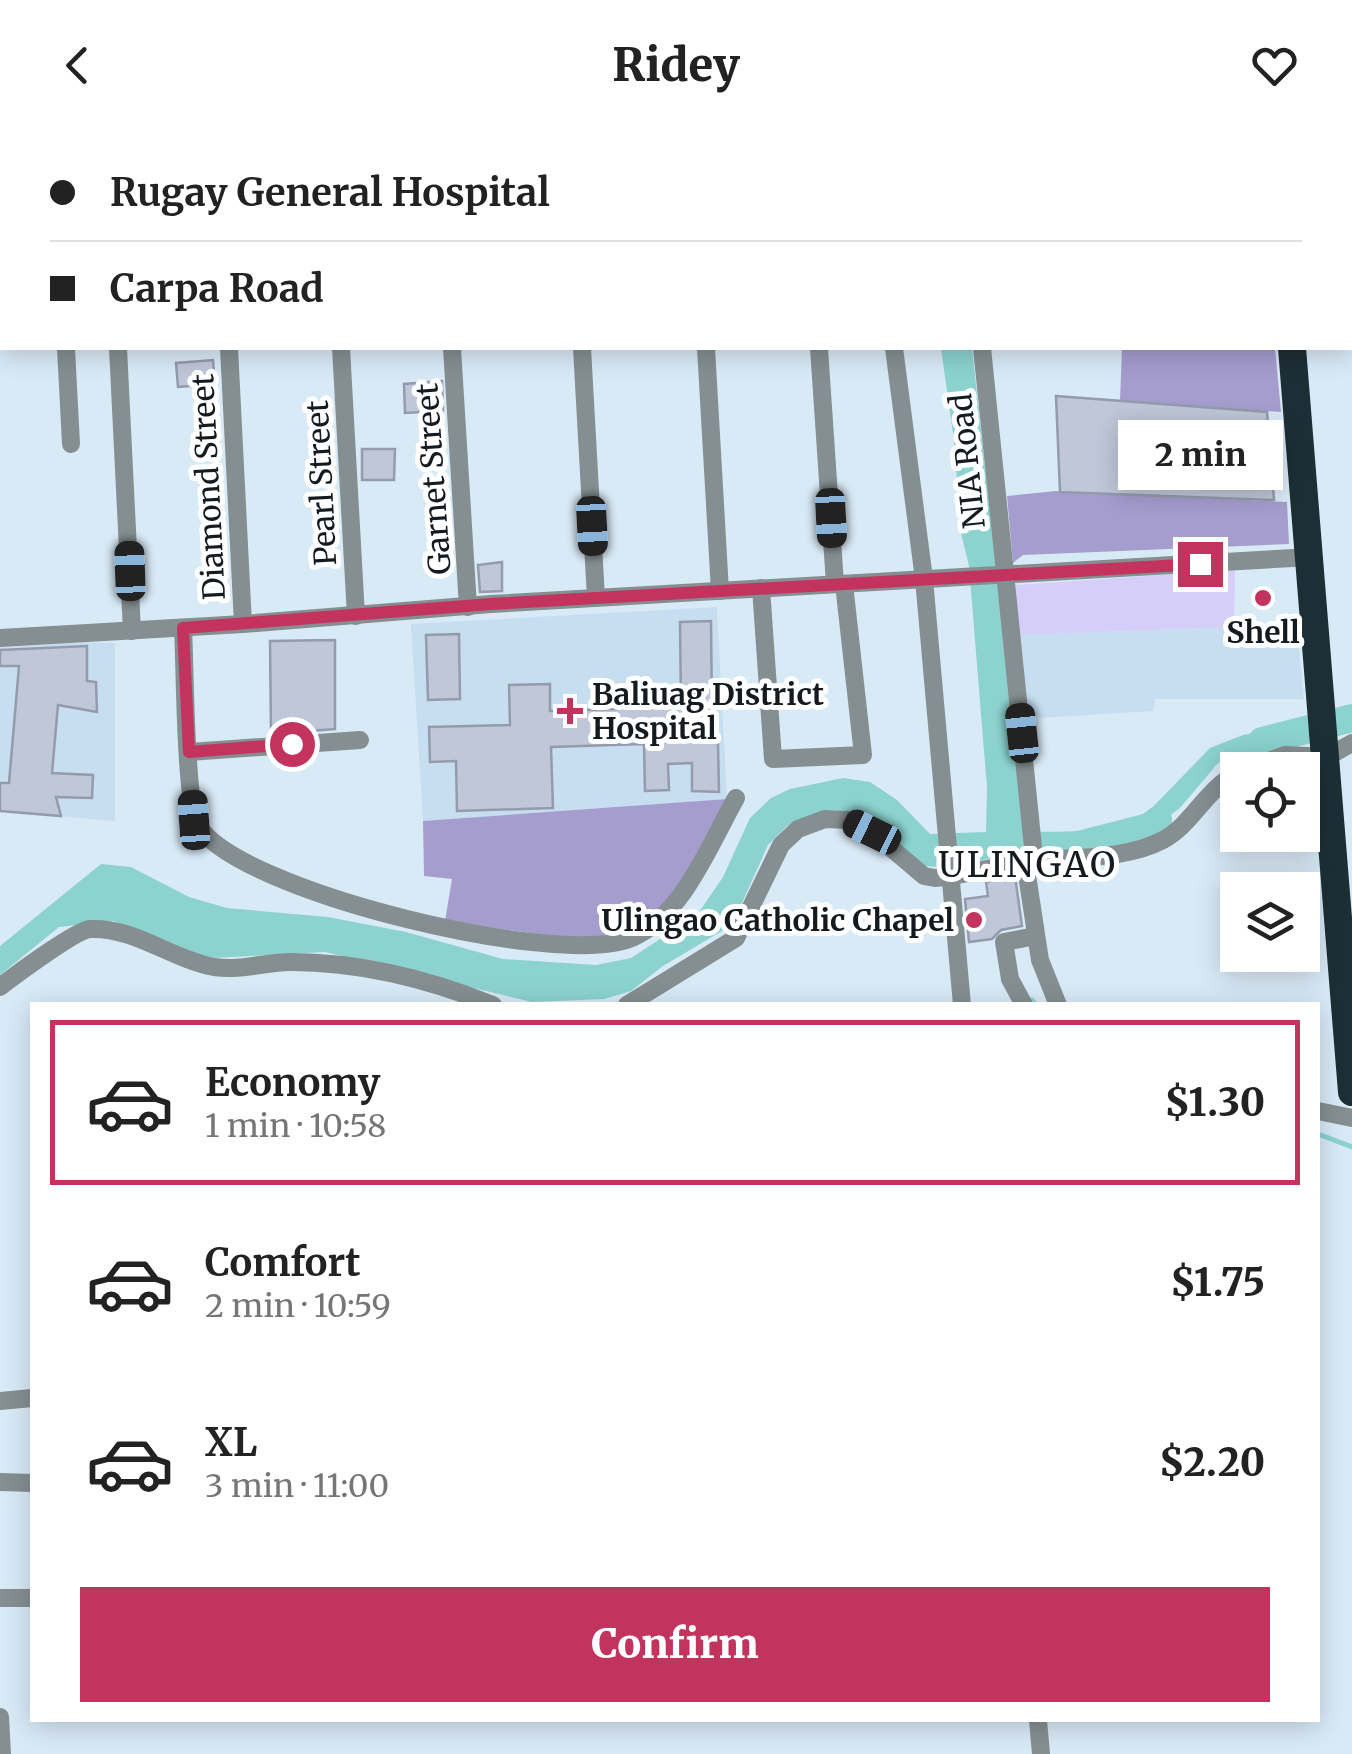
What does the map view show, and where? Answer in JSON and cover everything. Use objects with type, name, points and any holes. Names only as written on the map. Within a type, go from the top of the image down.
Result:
[{"type":"highway","points":[[1292,350],[1331,739],[1352,1092]]},
{"type":"street","points":[[66,350],[70,444]]},
{"type":"street","points":[[118,350],[132,631]]},
{"type":"street","name":"Diamond Street","points":[[229,350],[243,624]]},
{"type":"street","name":"Pearl Street","points":[[341,350],[356,616]]},
{"type":"street","name":"Garnet Street","points":[[452,350],[468,607]]},
{"type":"street","points":[[582,350],[596,598]]},
{"type":"street","points":[[706,350],[720,591]]},
{"type":"street","points":[[762,588],[772,759],[863,755],[839,584],[819,350]]},
{"type":"street","points":[[894,350],[924,579],[962,1002]]},
{"type":"street","name":"NIA Road","points":[[982,350],[1036,936],[1040,960],[1057,1002]]},
{"type":"street","points":[[0,638],[596,598],[1311,557]]},
{"type":"street","points":[[183,628],[194,820],[217,846],[238,860],[290,885],[347,903],[536,945],[598,946],[629,940],[645,932],[688,882],[736,798]]},
{"type":"street","points":[[1294,752],[1331,739]]},
{"type":"street","points":[[189,752],[360,740]]},
{"type":"street","points":[[632,1002],[736,938],[781,845],[798,829],[825,819],[848,820],[872,832],[924,876],[1030,854],[1129,850],[1160,842],[1180,829],[1220,788]]},
{"type":"street","points":[[0,987],[84,929],[114,930],[215,967],[289,962],[375,968],[419,978],[485,1002]]},
{"type":"street","points":[[1022,1002],[1010,978],[1004,942],[1036,936]]},
{"type":"street","points":[[1320,1110],[1352,1118]]},
{"type":"street","points":[[0,1401],[30,1398]]},
{"type":"street","points":[[0,1482],[30,1483]]},
{"type":"street","points":[[0,1598],[30,1598]]},
{"type":"street","points":[[0,1716],[2,1754]]},
{"type":"street","points":[[1038,1722],[1041,1754]]},
{"type":"shaded area","points":[[941,350],[972,350],[1026,838],[1042,840],[1147,813],[1210,748],[1243,735],[1298,725],[1298,742],[1260,752],[1220,752],[1220,762],[1180,808],[1147,832],[1061,847],[1027,847],[957,868],[922,866],[861,812],[829,810],[787,826],[768,845],[732,925],[663,966],[631,991],[604,999],[532,1002],[325,952],[214,958],[194,955],[113,921],[59,927],[0,975],[0,946],[101,864],[131,867],[189,897],[227,908],[328,917],[406,932],[503,959],[596,965],[631,958],[697,915],[723,877],[750,818],[771,798],[790,789],[843,778],[870,782],[897,800],[930,834],[986,832],[987,788],[969,566],[961,533]]},
{"type":"shaded area","points":[[1122,350],[1275,350],[1281,412],[1120,401]]},
{"type":"shaded area","points":[[1056,491],[1287,502],[1289,544],[1023,555],[1013,563],[1007,496]]},
{"type":"shaded area","points":[[1235,570],[1234,627],[1019,635],[1015,585]]},
{"type":"shaded area","name":"Baliuag District Hospital","points":[[717,607],[727,799],[423,821],[411,624]]},
{"type":"shaded area","points":[[1234,627],[1297,629],[1304,699],[1155,699],[1153,711],[1023,719],[1019,635]]},
{"type":"shaded area","points":[[0,641],[115,643],[115,821],[0,811]]},
{"type":"shaded area","points":[[727,799],[706,859],[640,934],[573,939],[445,921],[452,879],[424,876],[423,821]]},
{"type":"building","points":[[213,360],[215,384],[178,387],[176,363]]},
{"type":"building","points":[[442,381],[443,411],[405,413],[404,384]]},
{"type":"building","points":[[1056,396],[1267,412],[1274,500],[1060,492]]},
{"type":"building","points":[[362,449],[395,449],[394,480],[362,480]]},
{"type":"building","points":[[502,562],[502,591],[480,592],[478,565]]},
{"type":"building","points":[[711,621],[712,714],[718,743],[719,792],[692,791],[692,763],[668,764],[669,790],[645,791],[644,744],[551,747],[553,808],[457,811],[456,761],[430,762],[429,727],[510,725],[509,685],[550,684],[550,711],[681,707],[680,622]]},
{"type":"building","points":[[459,634],[460,699],[428,700],[426,635]]},
{"type":"building","points":[[335,640],[335,729],[271,734],[270,641]]},
{"type":"building","points":[[87,646],[87,681],[96,682],[97,712],[58,705],[52,773],[93,775],[92,798],[56,797],[61,816],[0,811],[0,783],[9,783],[19,666],[0,666],[0,650]]},
{"type":"building","points":[[1015,876],[1022,926],[1001,930],[992,939],[969,942],[965,899],[988,896],[986,882]]},
{"type":"waterway","points":[[1262,741],[1352,718]]},
{"type":"waterway","points":[[1032,846],[1115,841],[1158,820]]},
{"type":"waterway","points":[[1320,1135],[1352,1147]]},
{"type":"place","name":"Shell","points":[[1263,598]]},
{"type":"place","name":"Baliuag District Hospital","points":[[570,711]]},
{"type":"place","name":"Ulingao Catholic Chapel","points":[[974,920]]},
{"type":"district","name":"ULINGAO","points":[[1028,865]]},
{"type":"route","points":[[292,744],[189,752],[183,628],[491,604],[1200,564]]}]
